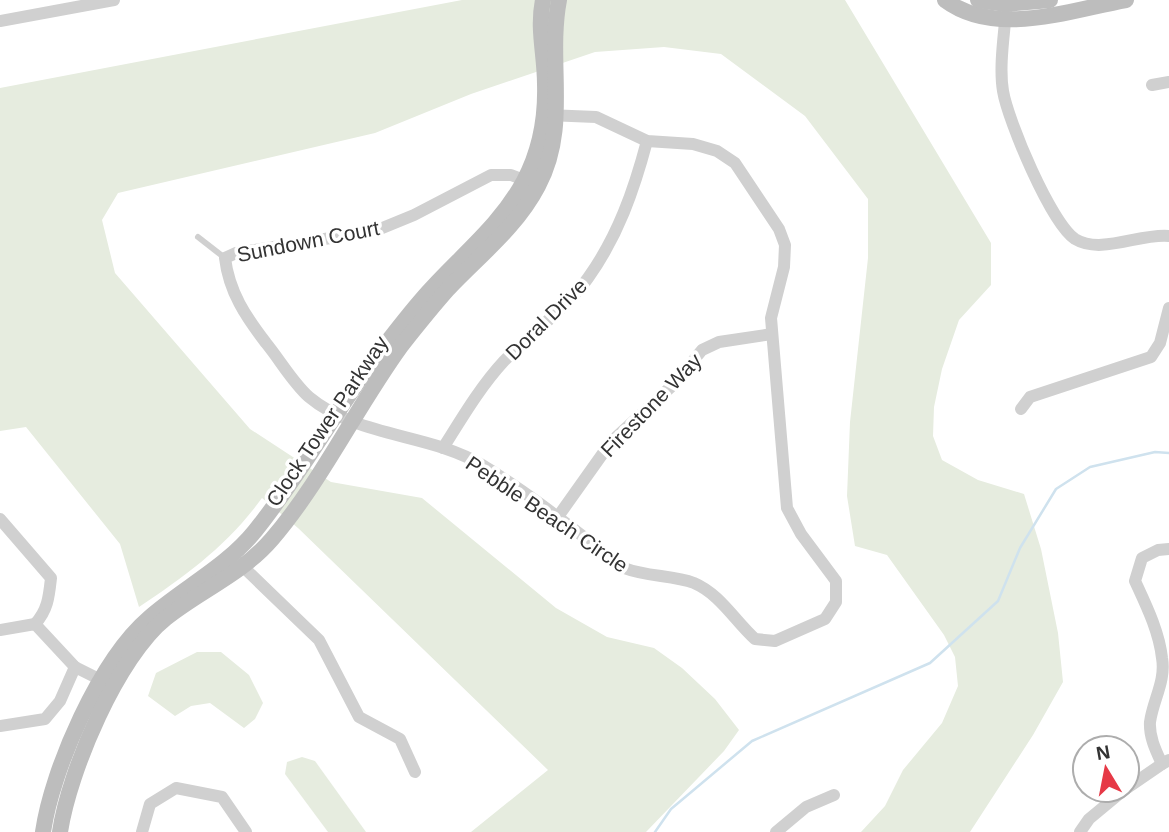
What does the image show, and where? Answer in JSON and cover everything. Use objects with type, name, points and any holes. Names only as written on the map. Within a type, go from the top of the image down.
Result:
[{"type":"street","points":[[0,21],[114,0]]},
{"type":"street","name":"Clock Tower Parkway","points":[[543,0],[539,31],[550,115]]},
{"type":"street","name":"Clock Tower Parkway","points":[[60,832],[63,813],[107,682],[140,643],[167,618],[243,568],[272,539],[401,346],[448,290],[503,236],[531,183],[550,115],[554,29],[559,0]]},
{"type":"street","points":[[945,0],[972,14],[1005,21],[1126,0]]},
{"type":"street","points":[[978,0],[1050,0]]},
{"type":"street","points":[[1006,2],[1002,88],[1010,121],[1059,223],[1076,239],[1096,244],[1153,234],[1169,236]]},
{"type":"street","points":[[1153,85],[1169,82]]},
{"type":"street","name":"Pebble Beach Circle","points":[[225,258],[227,275],[242,312],[309,397],[351,421],[443,448],[480,464],[624,568],[646,576],[694,583],[717,598],[755,639],[775,641],[825,619],[836,602],[836,581],[801,534],[787,508],[771,318],[784,267],[785,245],[779,229],[735,163],[718,151],[693,144],[647,141],[596,117],[550,115]]},
{"type":"street","name":"Doral Drive","points":[[443,448],[479,392],[503,362],[587,280],[616,233],[634,191],[647,141]]},
{"type":"street","name":"Sundown Court","points":[[225,258],[236,253],[375,231],[414,215],[491,175],[511,175],[531,183]]},
{"type":"street","name":"Clock Tower Parkway","points":[[43,832],[57,775],[129,635],[231,555],[254,532],[335,412],[431,288],[531,183]]},
{"type":"street","points":[[1021,409],[1030,397],[1151,357],[1160,343],[1169,308]]},
{"type":"street","name":"Firestone Way","points":[[557,518],[611,442],[665,392],[702,350],[719,342],[772,334]]},
{"type":"street","points":[[0,519],[51,578],[48,602],[35,624],[0,630]]},
{"type":"street","points":[[1141,779],[1165,762],[1153,744],[1150,723],[1161,685],[1163,659],[1151,617],[1135,581],[1142,558],[1158,550],[1169,549]]},
{"type":"street","points":[[231,555],[320,640],[359,717],[400,739],[415,772]]},
{"type":"street","points":[[35,624],[75,667],[107,682]]},
{"type":"street","points":[[0,726],[45,719],[60,701],[75,667]]},
{"type":"street","points":[[142,832],[150,804],[176,788],[222,797],[246,832]]},
{"type":"street","points":[[776,832],[806,807],[834,795]]},
{"type":"street","points":[[1080,832],[1089,819],[1108,804]]},
{"type":"lane","name":"Sundown Court","points":[[198,237],[225,258]]},
{"type":"shaded area","points":[[462,0],[845,0],[991,243],[991,285],[959,320],[942,369],[934,407],[933,436],[942,460],[978,480],[1024,494],[1041,549],[1058,633],[1063,682],[1033,735],[970,832],[861,832],[885,806],[903,770],[942,723],[958,686],[955,657],[944,635],[887,555],[855,546],[847,496],[850,422],[868,258],[868,199],[805,116],[721,54],[664,47],[595,52],[471,94],[375,133],[118,193],[102,220],[115,273],[250,429],[331,482],[422,498],[556,608],[607,637],[654,648],[682,668],[715,699],[739,730],[724,751],[646,832],[471,832],[548,770],[298,528],[262,498],[221,545],[139,607],[120,544],[26,427],[0,431],[0,88]]},
{"type":"shaded area","points":[[197,652],[221,652],[249,675],[263,703],[255,719],[244,728],[210,703],[191,706],[175,716],[148,696],[156,673]]},
{"type":"shaded area","points":[[302,757],[315,761],[366,832],[328,832],[285,774],[287,762]]},
{"type":"waterway","points":[[655,832],[671,809],[752,741],[930,663],[998,601],[1020,548],[1056,489],[1090,467],[1155,452],[1169,453]]}]
